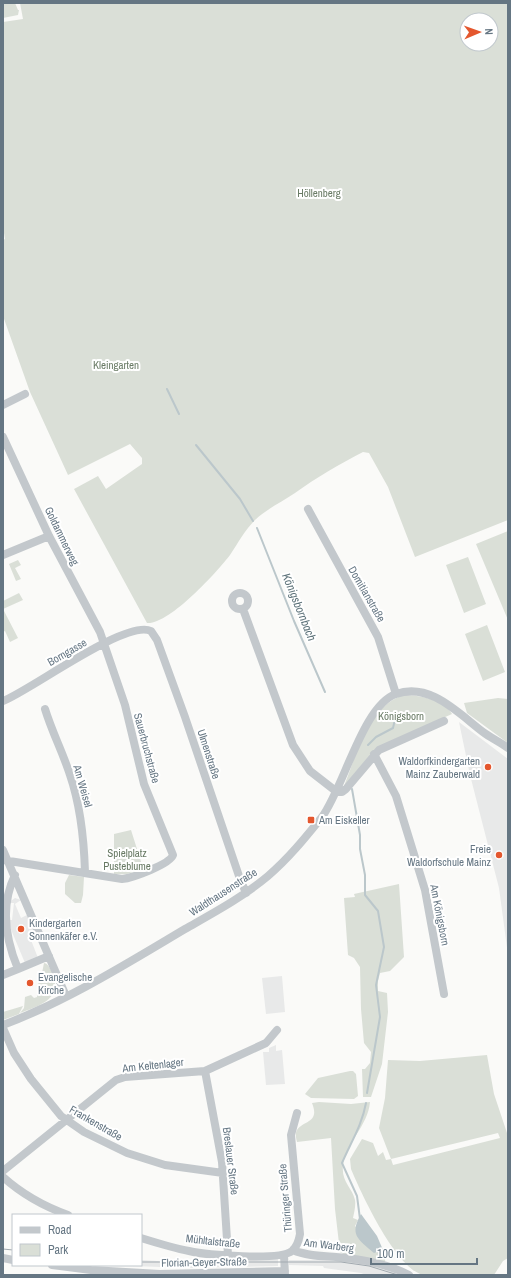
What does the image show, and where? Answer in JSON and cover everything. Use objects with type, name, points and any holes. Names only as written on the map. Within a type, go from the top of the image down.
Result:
[{"type":"street","points":[[3,405],[25,394]]},
{"type":"street","name":"Goldammerweg","points":[[3,437],[49,536],[100,632],[103,644]]},
{"type":"street","name":"Domitianstraße","points":[[308,509],[378,637],[396,694]]},
{"type":"street","points":[[3,555],[49,536]]},
{"type":"street","points":[[243,609],[293,745],[310,770],[337,792],[342,792],[346,789],[374,754],[386,746],[444,721]]},
{"type":"street","name":"Borngasse","points":[[3,701],[103,644],[144,628]]},
{"type":"street","name":"Ulmenstraße","points":[[144,628],[154,634],[160,647],[186,717],[239,876],[246,892]]},
{"type":"street","name":"Sauerbruchstraße","points":[[85,872],[118,879],[128,878],[167,862],[172,857],[144,784],[125,705],[103,644]]},
{"type":"street","points":[[396,694],[411,692],[434,696],[450,706],[484,733],[508,748]]},
{"type":"street","name":"Waldthausenstraße","points":[[3,1025],[42,1009],[158,945],[246,892],[268,876],[295,850],[323,815],[337,792],[373,712],[389,697],[396,694]]},
{"type":"street","name":"Am Weisel","points":[[45,710],[70,775],[78,804],[83,839],[85,872]]},
{"type":"street","name":"Am Königsborn","points":[[374,754],[396,796],[425,890],[444,994]]},
{"type":"street","points":[[3,850],[6,861],[15,875],[66,996]]},
{"type":"street","points":[[6,861],[85,872]]},
{"type":"street","points":[[15,875],[6,900],[4,922],[6,940],[18,969]]},
{"type":"street","points":[[3,975],[49,956]]},
{"type":"street","name":"Frankenstraße","points":[[3,1028],[14,1053],[30,1079],[61,1116],[84,1132],[127,1153],[164,1165],[223,1173]]},
{"type":"street","name":"Am Keltenlager","points":[[3,1171],[120,1078],[205,1071],[266,1043],[277,1030]]},
{"type":"street","name":"Breslauer Straße","points":[[205,1071],[223,1173],[228,1255]]},
{"type":"street","name":"Thüringer Straße","points":[[293,1250],[298,1242],[300,1234],[291,1136],[297,1113]]},
{"type":"street","points":[[3,1177],[17,1190],[35,1202],[65,1214]]},
{"type":"street","name":"Mühltalstraße","points":[[142,1238],[188,1251],[228,1255],[284,1255]]},
{"type":"street","points":[[285,1273],[284,1255],[293,1250]]},
{"type":"street","name":"Am Warberg","points":[[293,1250],[304,1255],[366,1260],[397,1269],[409,1275]]},
{"type":"street","name":"Florian-Geyer-Straße","points":[[60,1266],[91,1270],[160,1274],[285,1273]]},
{"type":"shaded area","name":"Waldorfkindergarten Mainz Zauberwald","points":[[459,722],[508,759],[508,955],[499,888],[470,775]]},
{"type":"shaded area","name":"Kindergarten Sonnenkäfer e.V.","points":[[15,898],[21,900],[15,904],[21,918],[27,915],[36,937],[31,940],[38,958],[25,963],[7,920],[12,920],[14,903],[8,903]]},
{"type":"shaded area","points":[[282,976],[285,1012],[266,1014],[262,978]]},
{"type":"shaded area","points":[[276,1045],[276,1051],[282,1050],[285,1084],[266,1085],[263,1052],[269,1052],[269,1048]]},
{"type":"shaded area","points":[[361,1214],[377,1236],[383,1250],[374,1253],[357,1236],[357,1221]]},
{"type":"shaded area","points":[[278,1259],[278,1266],[189,1268],[132,1266],[142,1266],[142,1260],[173,1262]]},
{"type":"shaded area","points":[[289,1260],[340,1260],[376,1265],[404,1275],[366,1275],[324,1268],[323,1266],[289,1265]]},
{"type":"green space","points":[[3,3],[15,3],[19,10],[18,15],[3,18]]},
{"type":"green space","name":"Höllenberg","points":[[20,3],[508,3],[508,520],[415,557],[388,487],[369,453],[363,452],[320,476],[260,516],[248,528],[224,563],[204,585],[180,607],[167,616],[147,623],[74,489],[98,476],[106,489],[142,464],[142,458],[130,444],[68,475],[30,392],[3,316],[3,240],[5,239],[3,227],[3,22],[23,19]]},
{"type":"green space","points":[[508,531],[508,620],[476,544]]},
{"type":"green space","points":[[468,557],[486,604],[464,613],[446,565]]},
{"type":"green space","points":[[18,560],[21,565],[15,568],[21,579],[16,581],[9,564]]},
{"type":"green space","points":[[19,593],[23,600],[3,609],[3,601]]},
{"type":"green space","points":[[3,609],[18,638],[10,642],[5,631],[3,632]]},
{"type":"green space","points":[[487,625],[505,672],[483,681],[465,634]]},
{"type":"green space","name":"Königsborn","points":[[403,695],[423,697],[437,701],[452,714],[378,747],[344,786],[365,733],[372,721],[380,710],[391,701]]},
{"type":"green space","points":[[498,698],[508,699],[508,743],[467,713],[464,703]]},
{"type":"green space","name":"Spielplatz Pusteblume","points":[[131,830],[143,868],[127,874],[114,874],[114,834]]},
{"type":"green space","points":[[69,875],[84,877],[81,903],[75,903],[65,894],[65,883]]},
{"type":"green space","points":[[399,884],[404,957],[390,971],[380,973],[378,991],[387,993],[388,1012],[382,1064],[371,1097],[363,1097],[362,1069],[365,1069],[370,1063],[371,1052],[364,1043],[361,1009],[360,967],[354,958],[348,955],[344,898],[355,897],[354,894]]},
{"type":"green space","points":[[44,963],[51,969],[55,984],[54,990],[47,1001],[20,1013],[24,1008],[25,997],[31,995],[34,998],[37,997],[37,992],[40,989],[37,979],[42,973]]},
{"type":"green space","points":[[23,1006],[19,1014],[3,1020],[3,1012]]},
{"type":"green space","points":[[487,1055],[494,1094],[508,1136],[508,1258],[503,1261],[494,1275],[432,1276],[424,1275],[414,1270],[403,1260],[381,1230],[351,1169],[350,1159],[362,1139],[373,1143],[378,1156],[383,1152],[386,1160],[391,1159],[379,1128],[385,1098],[388,1060],[420,1061]],"holes":[[[498,1133],[500,1138],[393,1165],[391,1159]]]},
{"type":"green space","points":[[353,1071],[356,1074],[358,1096],[354,1099],[311,1098],[305,1094],[318,1078]]},
{"type":"green space","points":[[370,1102],[365,1119],[348,1149],[343,1165],[343,1171],[345,1180],[354,1195],[355,1207],[353,1218],[358,1220],[355,1226],[378,1252],[386,1249],[385,1262],[345,1255],[340,1252],[335,1209],[331,1138],[297,1142],[296,1137],[297,1130],[313,1118],[314,1109],[312,1103],[351,1104]]},
{"type":"waterway","name":"Königsbornbach","points":[[167,389],[179,414]]},
{"type":"waterway","name":"Königsbornbach","points":[[196,445],[240,499],[253,521]]},
{"type":"waterway","name":"Königsbornbach","points":[[257,528],[294,621],[325,692]]},
{"type":"waterway","name":"Königsbornbach","points":[[368,745],[376,737],[393,728],[396,715],[408,714]]},
{"type":"waterway","name":"Königsbornbach","points":[[352,789],[365,875],[365,895],[378,911],[384,947],[376,985],[380,1017],[367,1093]]},
{"type":"waterway","name":"Königsbornbach","points":[[360,1219],[357,1196],[342,1163],[359,1126],[366,1103]]},
{"type":"waterway","name":"Königsbornbach","points":[[378,1251],[380,1256]]},
{"type":"tram line","points":[[3,1249],[12,1250]]},
{"type":"tram line","points":[[142,1262],[341,1262],[369,1266],[398,1275]]},
{"type":"place","name":"Waldorfkindergarten Mainz Zauberwald","points":[[488,767]]},
{"type":"place","name":"Am Eiskeller","points":[[311,820]]},
{"type":"place","name":"Freie Waldorfschule Mainz","points":[[499,855]]},
{"type":"place","name":"Kindergarten Sonnenkäfer e.V.","points":[[21,929]]},
{"type":"place","name":"Evangelische Kirche","points":[[30,983]]},
{"type":"park label","name":"Kleingarten","points":[[116,365]]}]
